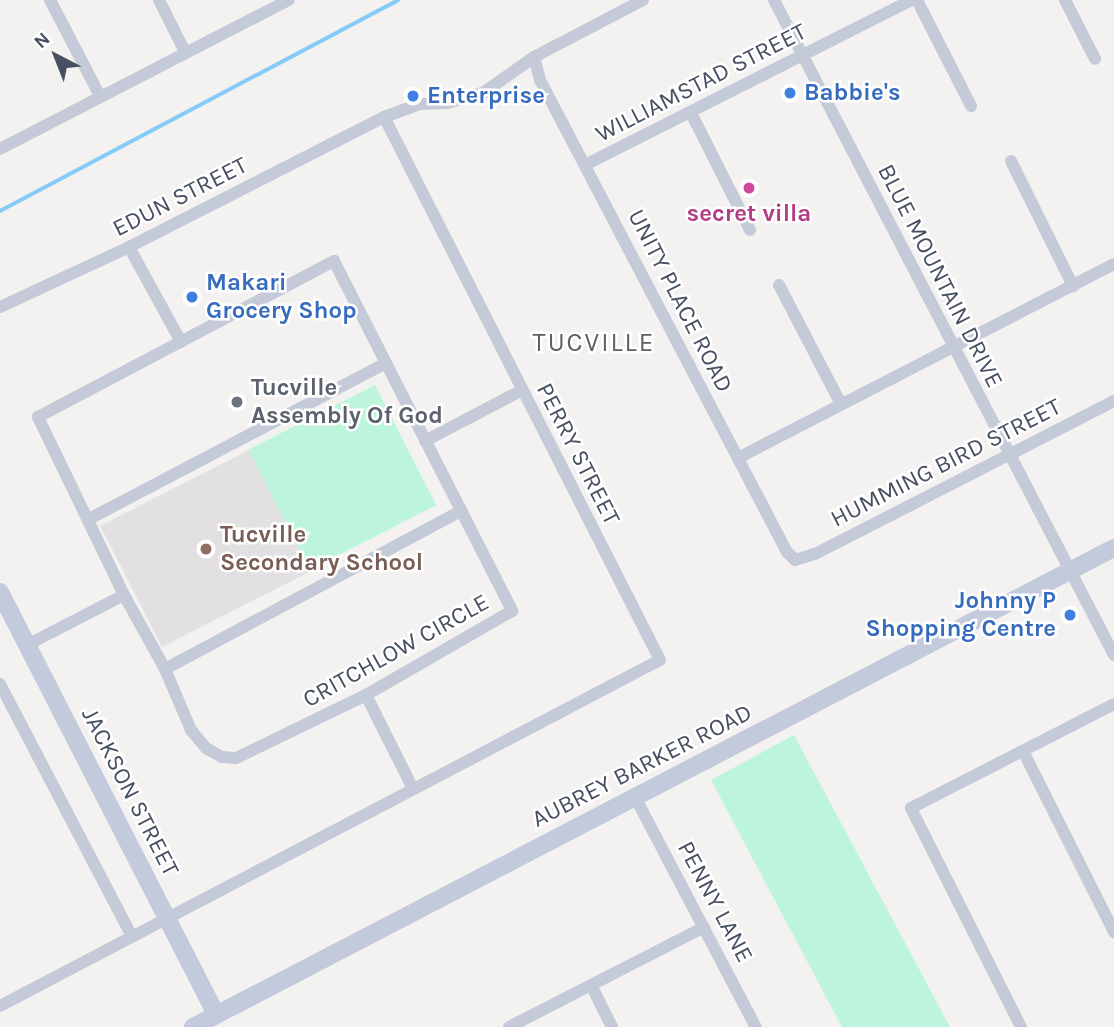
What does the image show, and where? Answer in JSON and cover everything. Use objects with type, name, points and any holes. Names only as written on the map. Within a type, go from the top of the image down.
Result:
[{"type":"street","points":[[50,0],[100,96]]},
{"type":"street","points":[[159,0],[185,52]]},
{"type":"street","points":[[1,148],[289,0]]},
{"type":"street","name":"EDUN STREET","points":[[0,307],[129,247],[381,119],[420,104],[447,103],[484,93],[534,57],[643,0]]},
{"type":"street","name":"BLUE MOUNTAIN DRIVE","points":[[774,0],[1114,654]]},
{"type":"street","name":"WILLIAMSTAD STREET","points":[[586,165],[911,0]]},
{"type":"street","points":[[916,0],[971,106]]},
{"type":"street","points":[[1065,0],[1095,59]]},
{"type":"street","name":"UNITY PLACE ROAD","points":[[534,57],[540,80],[787,552],[795,560]]},
{"type":"street","points":[[691,113],[750,230]]},
{"type":"street","name":"PERRY STREET","points":[[381,119],[660,660],[413,789]]},
{"type":"street","points":[[1011,161],[1073,286]]},
{"type":"street","points":[[129,247],[181,342]]},
{"type":"street","name":"CRITCHLOW CIRCLE","points":[[334,261],[512,611],[366,695],[236,758],[222,757],[206,748],[191,730],[165,669],[124,595],[38,417],[181,342],[334,261]]},
{"type":"street","points":[[738,458],[1114,264]]},
{"type":"street","points":[[779,285],[841,404]]},
{"type":"street","points":[[89,519],[386,363]]},
{"type":"street","points":[[425,441],[522,390]]},
{"type":"street","name":"HUMMING BIRD STREET","points":[[795,560],[815,554],[1114,401]]},
{"type":"street","points":[[165,669],[461,511]]},
{"type":"street","name":"AUBREY BARKER ROAD","points":[[193,1027],[220,1021],[635,797],[1114,548]]},
{"type":"street","name":"JACKSON STREET","points":[[0,592],[220,1021]]},
{"type":"street","points":[[27,645],[124,595]]},
{"type":"street","points":[[0,684],[132,937]]},
{"type":"street","points":[[0,1006],[413,789],[366,695]]},
{"type":"street","points":[[1021,1027],[911,808],[1114,704]]},
{"type":"street","points":[[1023,751],[1114,932]]},
{"type":"street","name":"PENNY LANE","points":[[635,797],[757,1027]]},
{"type":"street","points":[[509,1027],[704,927]]},
{"type":"street","points":[[591,985],[612,1027]]},
{"type":"shaded area","name":"Tucville Secondary School","points":[[249,450],[311,571],[162,647],[100,526]]},
{"type":"green space","points":[[375,385],[436,505],[310,570],[248,449]]},
{"type":"green space","points":[[794,735],[950,1027],[842,1027],[711,780]]},
{"type":"waterway","points":[[0,211],[398,0]]},
{"type":"place","name":"Babbie's","points":[[790,93]]},
{"type":"place","name":"Enterprise","points":[[413,96]]},
{"type":"place","name":"secret villa","points":[[749,188]]},
{"type":"place","name":"Makari Grocery Shop","points":[[192,297]]},
{"type":"place","name":"Tucville Assembly Of God","points":[[237,402]]},
{"type":"place","name":"Tucville Secondary School","points":[[206,549]]},
{"type":"place","name":"Johnny P Shopping Centre","points":[[1070,615]]},
{"type":"district","name":"TUCVILLE","points":[[594,343]]}]
